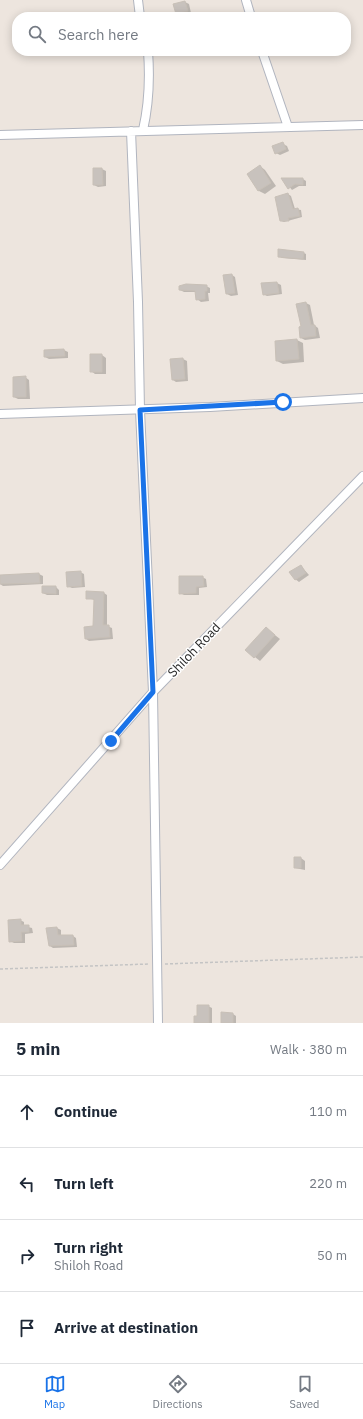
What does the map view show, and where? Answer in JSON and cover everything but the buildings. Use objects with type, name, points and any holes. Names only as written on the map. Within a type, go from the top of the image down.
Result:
[{"type":"street","points":[[138,0],[139,12]]},
{"type":"street","points":[[246,0],[250,12]]},
{"type":"street","points":[[143,130],[148,105],[150,75],[148,56]]},
{"type":"street","points":[[264,56],[288,127]]},
{"type":"street","points":[[0,135],[363,125]]},
{"type":"street","points":[[130,131],[138,302],[140,410],[153,692],[158,1023]]},
{"type":"street","points":[[0,414],[140,410],[363,398]]},
{"type":"street","name":"Shiloh Road","points":[[0,865],[153,692],[363,476]]},
{"type":"path","points":[[0,969],[363,957]]},
{"type":"route","points":[[111,741],[153,692],[140,410],[283,402]]}]
